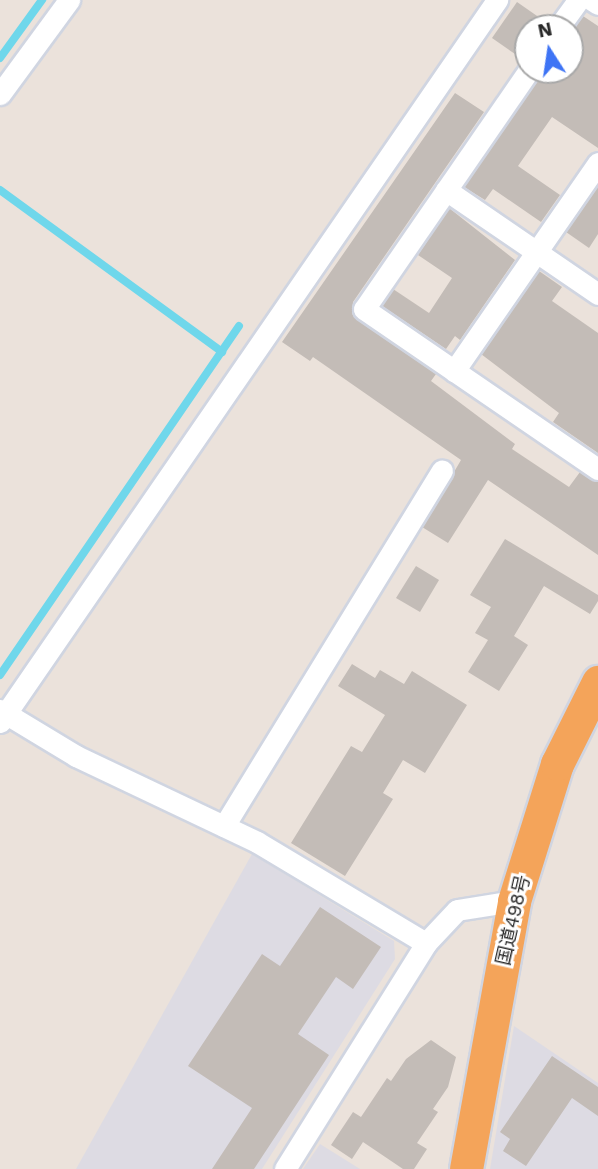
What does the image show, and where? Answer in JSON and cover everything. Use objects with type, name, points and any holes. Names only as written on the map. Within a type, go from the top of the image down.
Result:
[{"type":"highway","name":"国道498号","points":[[466,1169],[514,901],[557,764],[598,682]]},
{"type":"street","points":[[0,94],[69,0]]},
{"type":"street","points":[[426,943],[224,826],[76,756],[2,715],[497,0]]},
{"type":"street","points":[[592,0],[598,4]]},
{"type":"street","points":[[519,84],[364,309],[598,469]]},
{"type":"street","points":[[454,371],[598,163]]},
{"type":"street","points":[[446,190],[598,294]]},
{"type":"street","points":[[224,826],[442,470]]},
{"type":"street","points":[[285,1169],[426,943],[457,910],[514,901]]},
{"type":"shaded area","points":[[252,854],[394,941],[395,959],[262,1169],[76,1169]]},
{"type":"shaded area","points":[[514,1026],[598,1083],[598,1169],[490,1169]]},
{"type":"shaded area","points":[[320,1144],[360,1169],[303,1169]]},
{"type":"building","points":[[517,2],[534,14],[514,14],[514,53],[492,38]]},
{"type":"building","points":[[584,17],[598,26],[598,148],[552,117],[518,166],[560,195],[541,222],[493,189],[485,200],[464,187],[534,84],[584,84]]},
{"type":"building","points":[[455,93],[484,112],[353,302],[352,314],[436,374],[431,381],[515,444],[512,449],[569,487],[580,472],[598,482],[598,555],[488,480],[448,543],[422,527],[461,460],[313,357],[310,361],[282,342]]},
{"type":"building","points":[[598,186],[598,234],[589,248],[566,232]]},
{"type":"building","points":[[449,208],[515,260],[460,340],[455,336],[446,349],[382,306],[393,289],[429,313],[452,278],[418,255]]},
{"type":"building","points":[[539,271],[562,287],[552,301],[598,333],[598,453],[553,422],[559,413],[481,354]]},
{"type":"building","points":[[505,539],[598,595],[598,601],[590,614],[544,586],[514,636],[528,645],[499,691],[468,672],[488,640],[475,633],[491,607],[470,595]]},
{"type":"building","points":[[416,566],[439,580],[420,612],[396,598]]},
{"type":"building","points":[[352,664],[375,678],[380,670],[404,684],[412,671],[467,705],[425,773],[403,760],[383,793],[393,799],[345,876],[291,843],[351,746],[362,752],[385,715],[338,686]]},
{"type":"building","points":[[320,907],[381,947],[353,989],[336,977],[298,1034],[329,1055],[254,1169],[212,1169],[252,1108],[188,1066],[262,954],[280,966]]},
{"type":"building","points":[[431,1040],[456,1057],[448,1087],[433,1109],[438,1112],[417,1143],[427,1149],[414,1169],[403,1169],[363,1142],[352,1159],[331,1145],[353,1112],[361,1117],[387,1078],[391,1081],[406,1059]]},
{"type":"building","points":[[552,1056],[598,1087],[598,1116],[572,1098],[526,1166],[503,1151],[510,1139],[500,1132]]},
{"type":"waterway","points":[[0,58],[42,0]]},
{"type":"waterway","points":[[0,190],[222,352]]},
{"type":"waterway","points":[[0,675],[239,326]]}]
